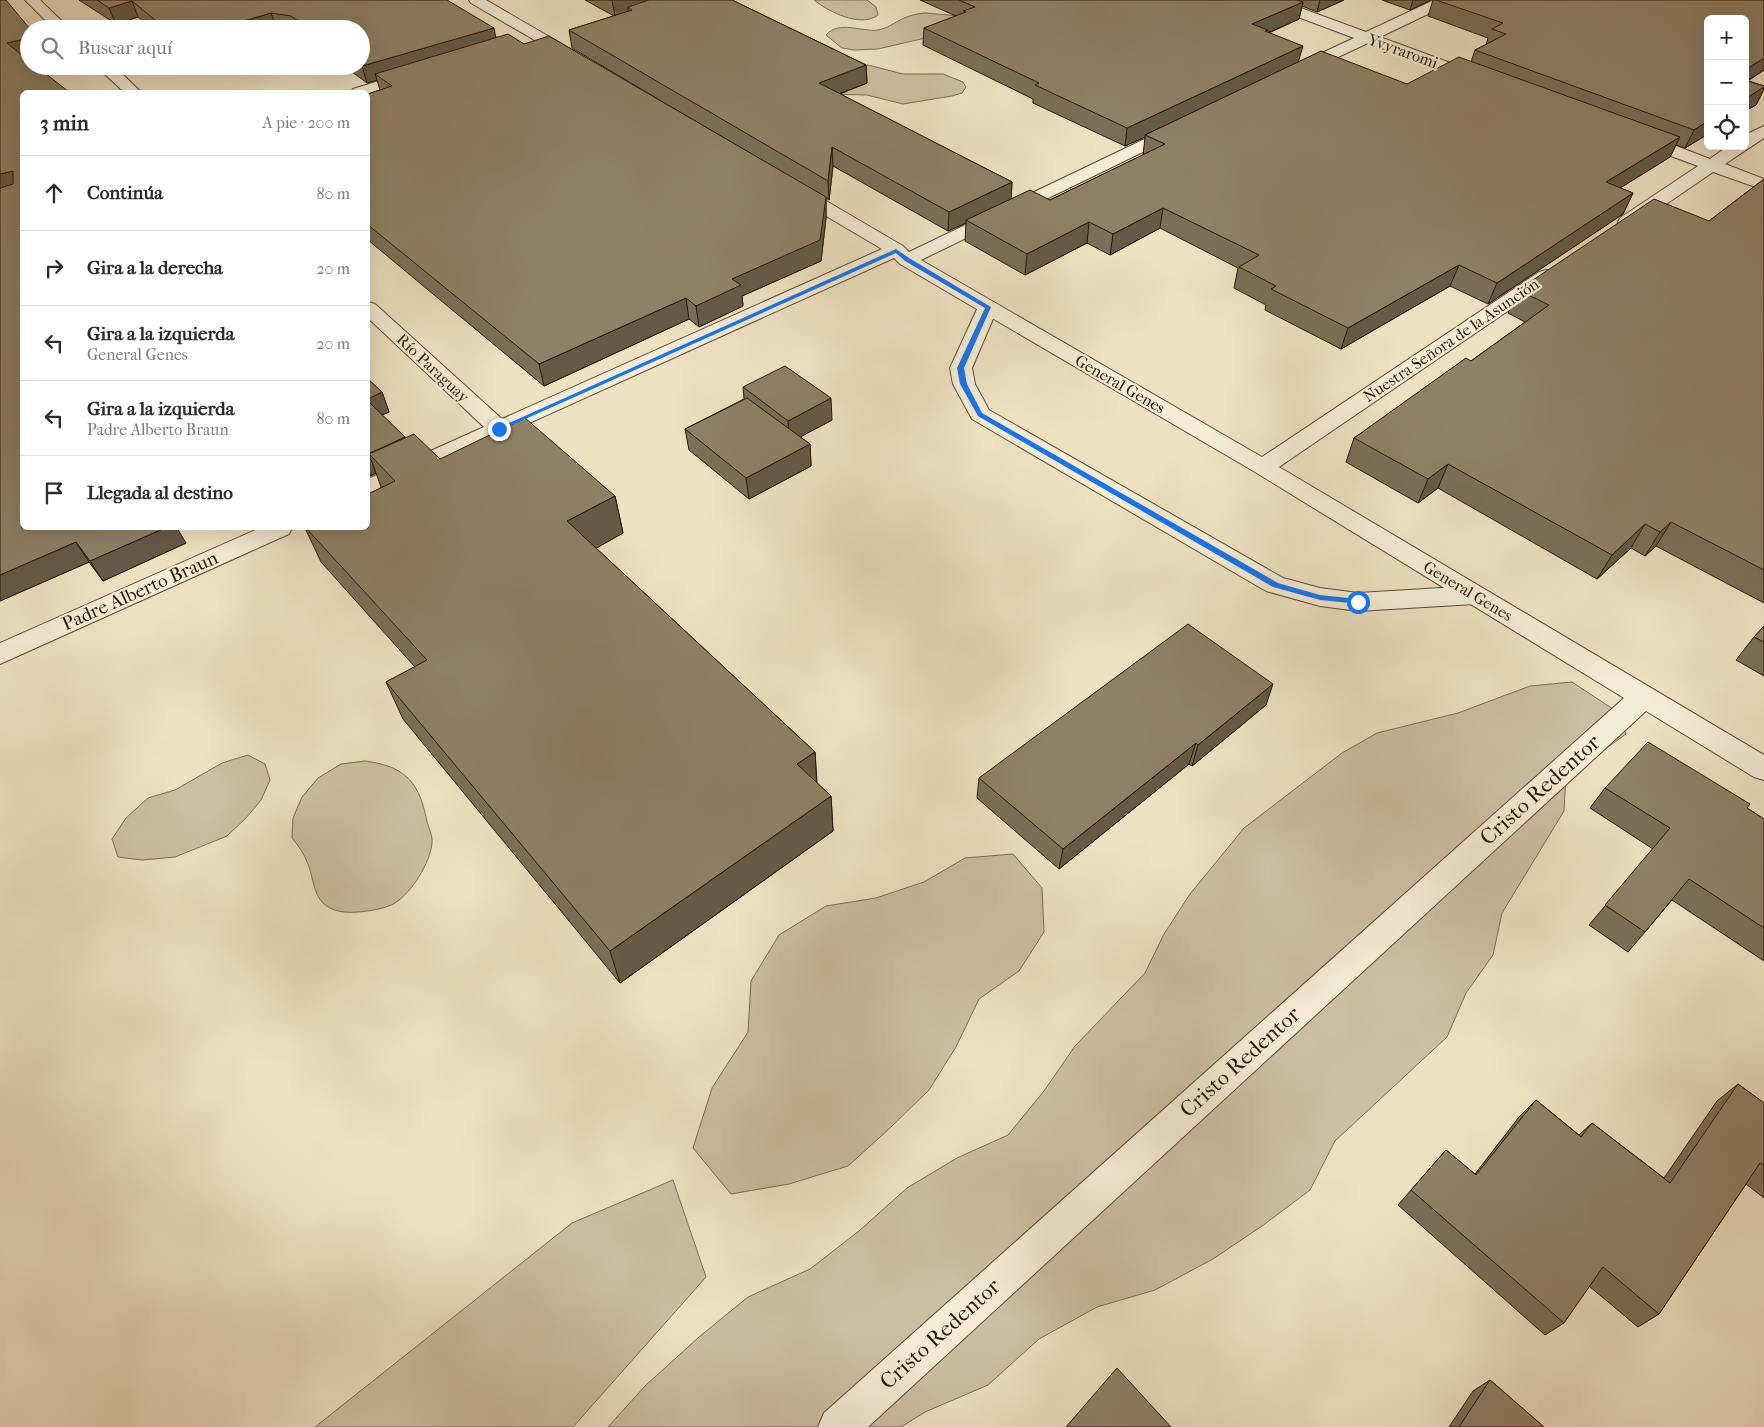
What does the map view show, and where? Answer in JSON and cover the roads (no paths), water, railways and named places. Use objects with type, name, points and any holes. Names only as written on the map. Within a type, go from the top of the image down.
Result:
[{"type":"street","points":[[32,0],[53,20]]},
{"type":"street","points":[[476,0],[585,64]]},
{"type":"street","name":"Yvyraromi","points":[[1266,0],[1487,82]]},
{"type":"street","points":[[1278,80],[1446,0]]},
{"type":"street","points":[[519,44],[569,38]]},
{"type":"street","points":[[366,90],[425,72]]},
{"type":"street","points":[[114,75],[131,90]]},
{"type":"street","points":[[370,487],[499,429],[902,255],[1190,123]]},
{"type":"street","points":[[1749,140],[1764,131]]},
{"type":"street","points":[[1627,134],[1764,185]]},
{"type":"street","points":[[1613,231],[1734,150]]},
{"type":"street","name":"General Genes","points":[[778,180],[988,307],[1263,467],[1764,769]]},
{"type":"street","name":"Nuestra Señora de la Asunción","points":[[1263,467],[1564,264]]},
{"type":"street","points":[[988,307],[960,368],[964,384],[980,414],[1275,585],[1320,598],[1358,602],[1476,595]]},
{"type":"street","name":"Río Paraguay","points":[[370,310],[499,429]]},
{"type":"street","name":"Padre Alberto Braun","points":[[0,654],[276,530]]},
{"type":"street","name":"Cristo Redentor","points":[[838,1427],[1643,697]]}]
